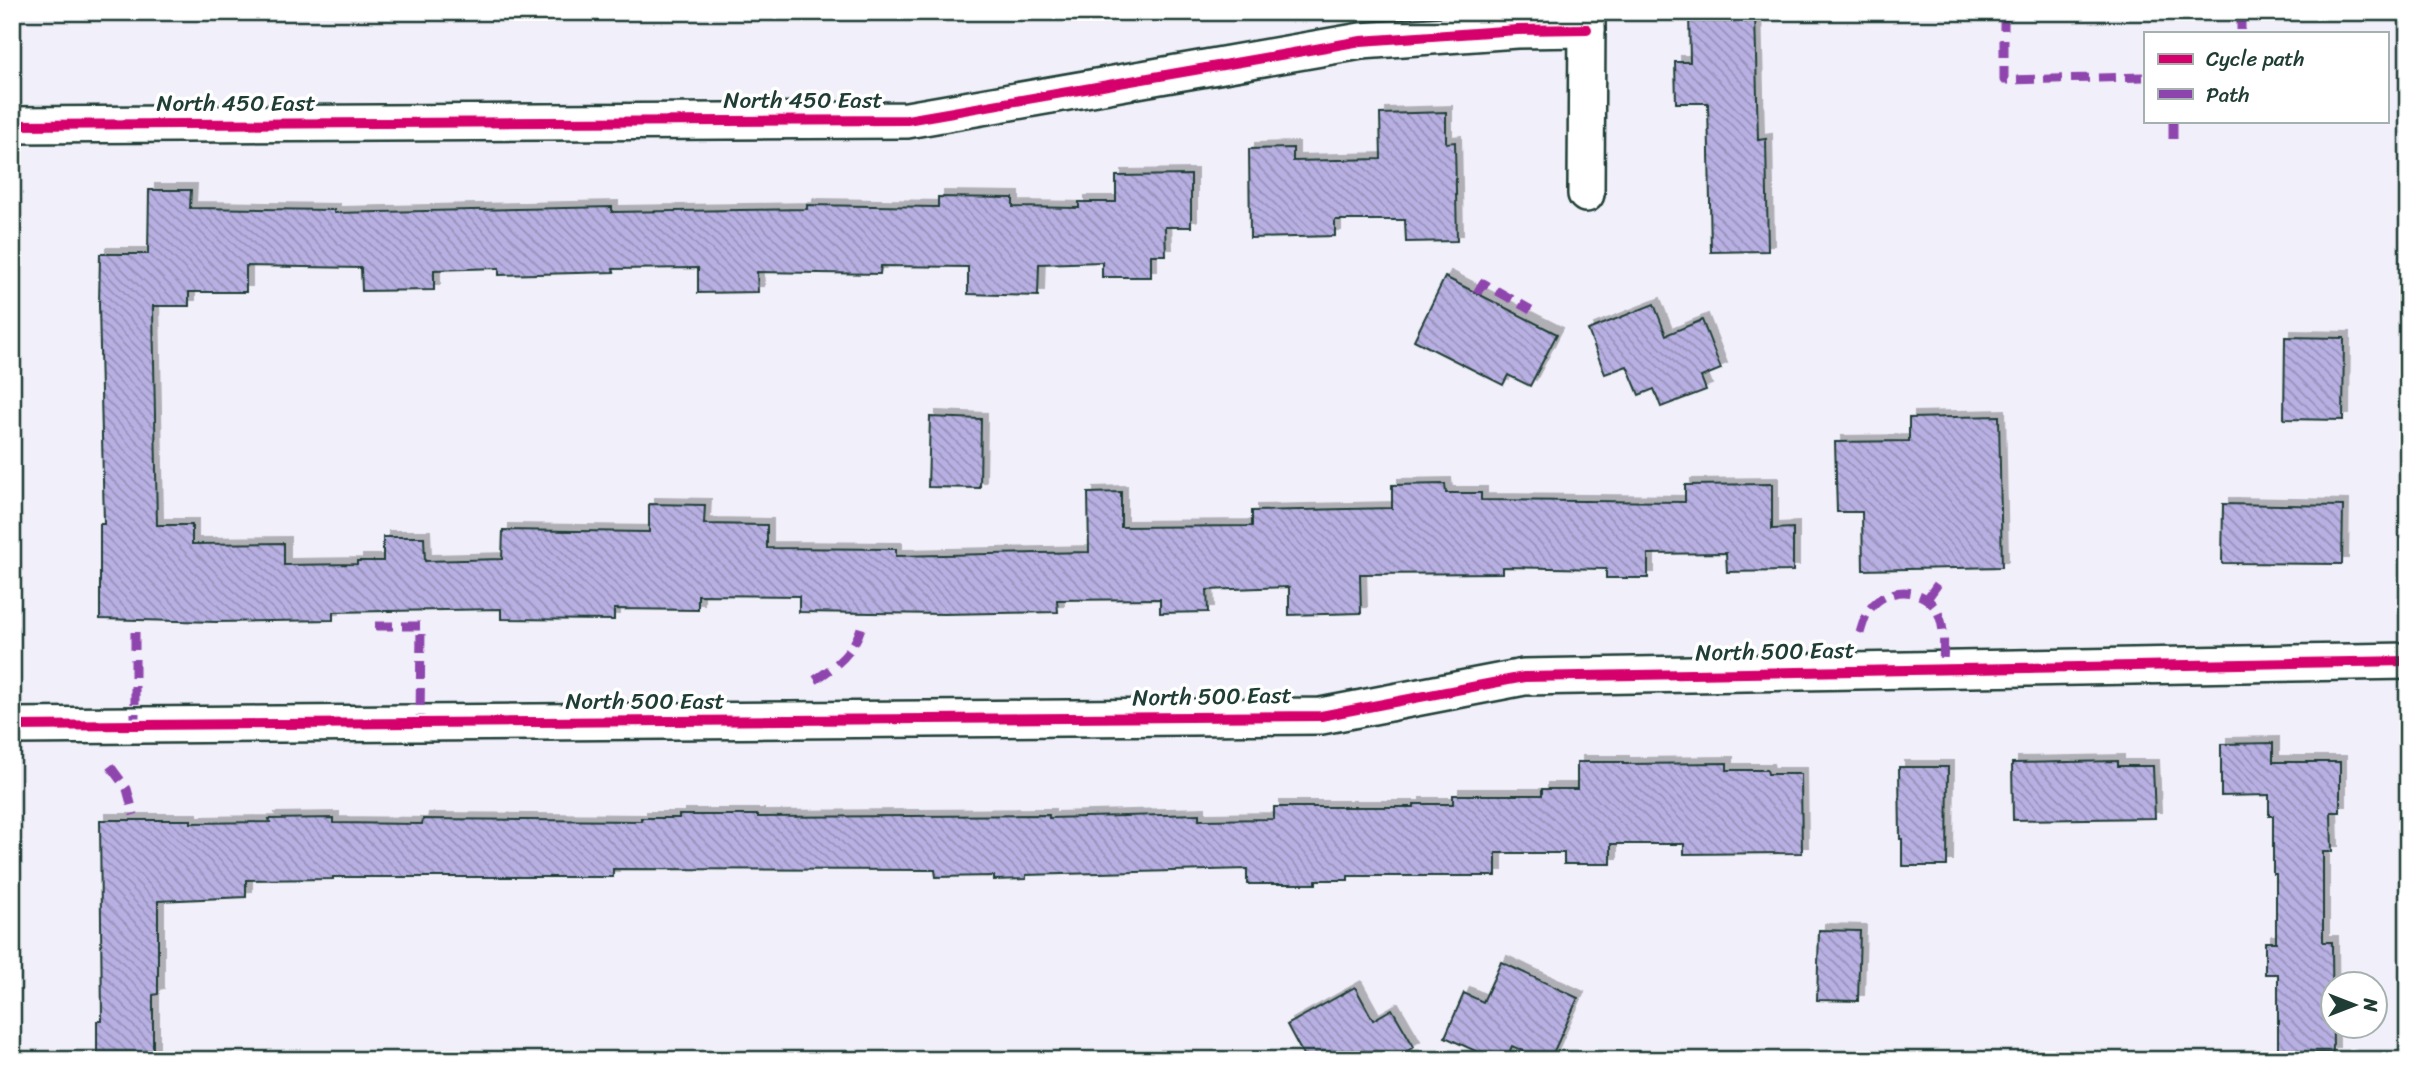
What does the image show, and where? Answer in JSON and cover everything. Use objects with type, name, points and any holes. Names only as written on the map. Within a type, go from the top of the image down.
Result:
[{"type":"street","name":"North 450 East","points":[[12,125],[907,120],[1361,41],[1587,20]]},
{"type":"street","points":[[1586,194],[1587,20]]},
{"type":"street","name":"North 500 East","points":[[12,726],[1321,716],[1524,677],[2408,661]]},
{"type":"building","points":[[1689,12],[1755,12],[1758,140],[1766,139],[1768,251],[1711,252],[1708,103],[1676,103],[1675,62],[1690,62]]},
{"type":"building","points":[[1446,112],[1446,143],[1455,142],[1457,241],[1406,242],[1405,220],[1335,220],[1335,236],[1250,238],[1249,149],[1293,148],[1293,161],[1381,159],[1380,114]]},
{"type":"building","points":[[1191,175],[1191,227],[1165,227],[1166,255],[1151,255],[1151,277],[1102,277],[1102,262],[1039,264],[1038,296],[968,294],[968,267],[881,266],[880,274],[757,272],[758,292],[698,293],[698,268],[499,275],[499,268],[434,270],[434,290],[362,291],[361,268],[246,266],[246,292],[189,292],[189,306],[153,306],[157,525],[192,525],[192,544],[284,543],[284,565],[383,561],[383,537],[424,537],[425,561],[502,559],[503,530],[649,532],[649,504],[705,505],[704,524],[767,525],[767,548],[896,549],[896,556],[1089,552],[1088,493],[1121,492],[1121,527],[1252,526],[1252,511],[1392,508],[1392,485],[1445,484],[1446,493],[1481,493],[1481,500],[1685,502],[1685,485],[1772,484],[1772,529],[1793,528],[1793,571],[1727,572],[1726,553],[1648,554],[1648,578],[1606,578],[1606,569],[1502,567],[1502,573],[1360,574],[1361,613],[1289,615],[1289,587],[1207,590],[1208,612],[1160,613],[1160,599],[1057,600],[1058,612],[799,612],[799,596],[698,595],[698,610],[614,609],[614,620],[501,619],[501,609],[333,612],[333,620],[216,622],[100,619],[100,524],[104,524],[100,254],[148,254],[149,190],[191,190],[190,208],[334,210],[334,213],[612,207],[612,212],[807,209],[807,205],[938,207],[938,197],[1013,198],[1013,207],[1079,208],[1079,202],[1116,202],[1116,176]]},
{"type":"building","points":[[1445,277],[1557,334],[1530,386],[1508,375],[1503,385],[1414,340]]},
{"type":"building","points":[[1654,304],[1666,335],[1702,320],[1721,369],[1701,377],[1706,390],[1661,407],[1654,389],[1639,395],[1627,366],[1605,374],[1588,330]]},
{"type":"building","points":[[2285,337],[2344,338],[2343,420],[2284,419]]},
{"type":"building","points":[[1999,416],[2002,567],[1863,570],[1862,512],[1837,512],[1835,442],[1909,441],[1909,418]]},
{"type":"building","points":[[930,417],[981,419],[980,488],[928,487]]},
{"type":"building","points":[[2223,504],[2343,506],[2342,564],[2222,563]]},
{"type":"building","points":[[2273,743],[2273,762],[2340,762],[2340,812],[2331,812],[2332,852],[2323,852],[2323,942],[2332,942],[2332,970],[2318,970],[2318,1040],[2333,1040],[2333,1053],[2278,1053],[2278,974],[2265,974],[2265,942],[2276,942],[2273,816],[2269,816],[2269,795],[2221,796],[2221,744]]},
{"type":"building","points":[[2118,761],[2118,766],[2153,766],[2155,818],[2013,820],[2012,763]]},
{"type":"building","points":[[1577,762],[1727,763],[1727,770],[1767,770],[1768,774],[1801,774],[1802,853],[1684,854],[1684,844],[1611,844],[1611,864],[1564,864],[1564,853],[1496,853],[1496,876],[1348,876],[1348,880],[1316,880],[1316,884],[1247,884],[1247,869],[1026,875],[1026,879],[994,880],[994,876],[936,877],[935,870],[613,869],[613,877],[333,877],[246,880],[246,897],[158,901],[158,994],[153,995],[153,1060],[97,1060],[97,1021],[102,1021],[100,820],[191,820],[191,823],[333,818],[333,823],[422,824],[423,819],[641,821],[641,818],[679,818],[679,815],[1049,815],[1049,818],[1199,814],[1199,820],[1274,819],[1274,807],[1414,807],[1414,804],[1453,804],[1453,795],[1542,795],[1542,789],[1577,789]]},
{"type":"building","points":[[1899,767],[1948,767],[1947,866],[1902,866]]},
{"type":"building","points":[[1819,930],[1860,931],[1858,1001],[1817,1000]]},
{"type":"building","points":[[1501,962],[1578,998],[1550,1060],[1543,1060],[1512,1046],[1506,1060],[1495,1060],[1445,1037],[1464,993],[1483,1002]]},
{"type":"building","points":[[1355,987],[1373,1020],[1392,1009],[1414,1047],[1392,1060],[1306,1060],[1287,1025]]},
{"type":"marked path","points":[[2004,12],[2004,80],[2144,77]]},
{"type":"marked path","points":[[2241,12],[2241,32]]},
{"type":"marked path","points":[[2173,122],[2173,140]]},
{"type":"marked path","points":[[1477,293],[1483,283],[1531,310]]},
{"type":"marked path","points":[[1927,599],[1940,581]]},
{"type":"marked path","points":[[1860,633],[1867,614],[1875,603],[1884,597],[1905,592],[1925,598],[1933,605],[1941,621],[1943,670]]},
{"type":"marked path","points":[[375,626],[421,626],[420,723]]},
{"type":"marked path","points":[[815,680],[843,658],[861,628]]},
{"type":"marked path","points":[[135,632],[135,726]]},
{"type":"marked path","points":[[110,766],[127,789],[134,815]]},
{"type":"cycle path","points":[[12,125],[907,120],[1361,41],[1517,30],[1587,29]]},
{"type":"cycle path","points":[[12,726],[1321,716],[1524,677],[2408,661]]}]
